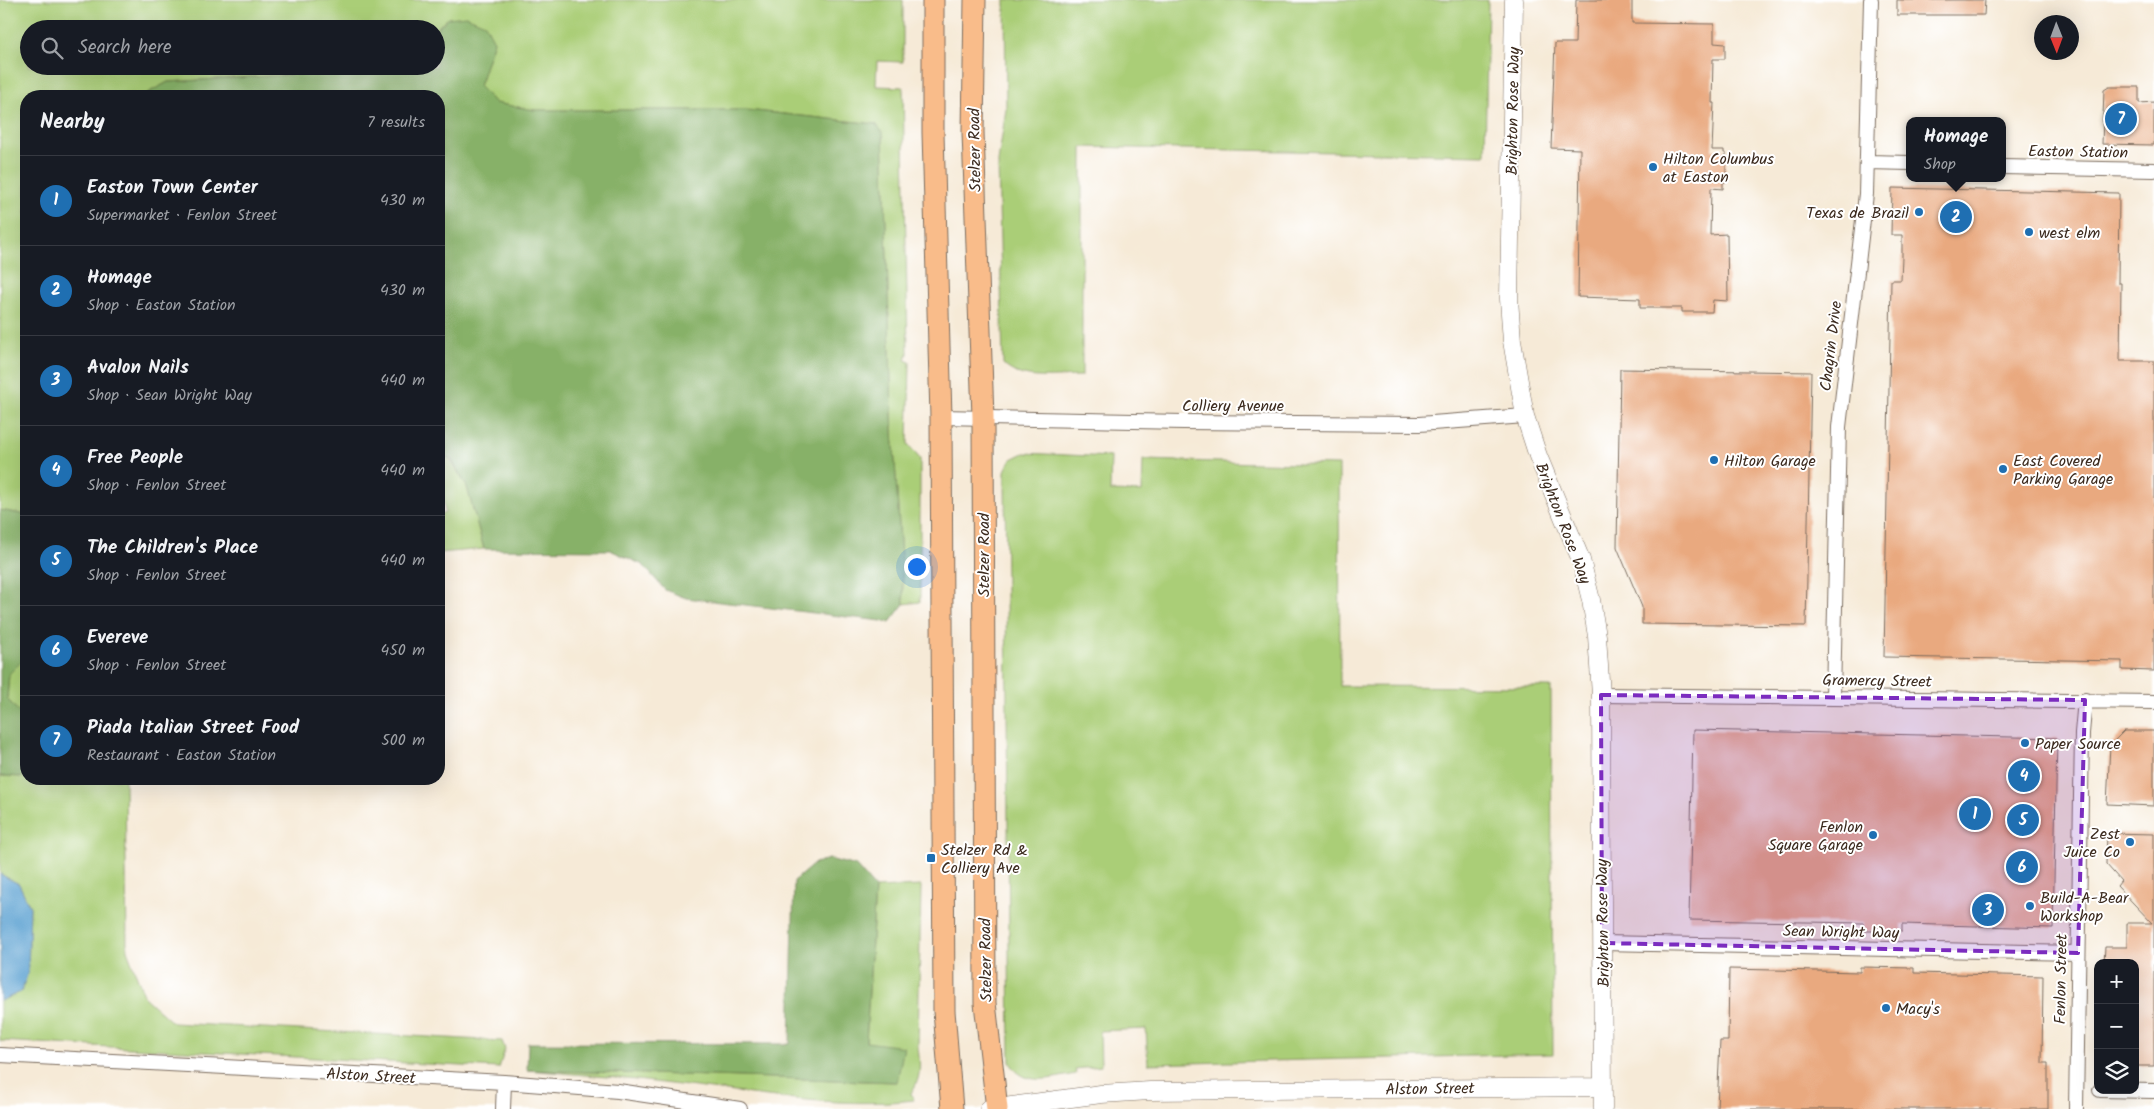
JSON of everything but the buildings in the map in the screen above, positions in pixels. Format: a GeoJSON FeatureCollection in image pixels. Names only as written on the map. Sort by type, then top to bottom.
{"type":"FeatureCollection","features":[{"type":"Feature","properties":{"kind":"main road"},"geometry":{"type":"LineString","coordinates":[[933,0],[933,132],[940,417],[944,1011],[952,1109]]}},
{"type":"Feature","properties":{"kind":"main road","name":"Stelzer Road"},"geometry":{"type":"LineString","coordinates":[[975,0],[973,132],[983,416],[984,1003],[994,1109]]}},
{"type":"Feature","properties":{"kind":"street","name":"Brighton Rose Way"},"geometry":{"type":"LineString","coordinates":[[1514,0],[1509,319],[1525,416],[1538,456],[1574,542],[1586,579],[1597,636],[1600,694],[1603,1109]]}},
{"type":"Feature","properties":{"kind":"street","name":"Chagrin Drive"},"geometry":{"type":"LineString","coordinates":[[1833,697],[1840,413],[1861,249],[1868,162],[1871,0]]}},
{"type":"Feature","properties":{"kind":"street"},"geometry":{"type":"LineString","coordinates":[[1868,162],[1906,163]]}},
{"type":"Feature","properties":{"kind":"street","name":"Easton Station"},"geometry":{"type":"LineString","coordinates":[[2006,167],[2154,170]]}},
{"type":"Feature","properties":{"kind":"street","name":"Colliery Avenue"},"geometry":{"type":"LineString","coordinates":[[940,417],[983,416],[1166,422],[1419,424],[1525,416]]}},
{"type":"Feature","properties":{"kind":"street","name":"Gramercy Street"},"geometry":{"type":"LineString","coordinates":[[1600,694],[2154,702]]}},
{"type":"Feature","properties":{"kind":"street","name":"Fenlon Street"},"geometry":{"type":"LineString","coordinates":[[2076,1109],[2082,733],[2085,700]]}},
{"type":"Feature","properties":{"kind":"street","name":"Sean Wright Way"},"geometry":{"type":"LineString","coordinates":[[1602,943],[2078,953]]}},
{"type":"Feature","properties":{"kind":"street","name":"Alston Street"},"geometry":{"type":"LineString","coordinates":[[0,1056],[504,1082],[618,1091],[740,1109]]}},
{"type":"Feature","properties":{"kind":"street"},"geometry":{"type":"LineString","coordinates":[[503,1109],[504,1082]]}},
{"type":"Feature","properties":{"kind":"street","name":"Alston Street"},"geometry":{"type":"LineString","coordinates":[[994,1109],[1102,1094],[1150,1091],[1603,1087]]}},
{"type":"Feature","properties":{"kind":"street"},"geometry":{"type":"LineString","coordinates":[[2076,1089],[2094,1090]]}},
{"type":"Feature","properties":{"kind":"street"},"geometry":{"type":"LineString","coordinates":[[2139,1091],[2154,1091]]}},
{"type":"Feature","properties":{"kind":"highlighted area"},"geometry":{"type":"Polygon","coordinates":[[[1601,695],[2085,700],[2078,953],[1602,943],[1601,695]]]}},
{"type":"Feature","properties":{"kind":"green space"},"geometry":{"type":"Polygon","coordinates":[[[0,0],[903,0],[903,62],[877,61],[876,86],[903,87],[908,354],[905,360],[910,362],[908,444],[920,459],[920,602],[904,604],[892,415],[883,134],[876,124],[746,110],[534,110],[495,103],[479,86],[494,41],[448,18],[445,21],[20,20],[20,75],[285,75],[168,82],[153,90],[20,90],[20,514],[0,510],[0,0]]]}},
{"type":"Feature","properties":{"kind":"green space"},"geometry":{"type":"Polygon","coordinates":[[[1005,0],[1488,0],[1485,155],[1082,147],[1082,376],[1040,377],[1020,374],[1003,364],[998,162],[1006,109],[1005,0]]]}},
{"type":"Feature","properties":{"kind":"green space"},"geometry":{"type":"Polygon","coordinates":[[[466,16],[485,24],[494,41],[479,86],[495,103],[534,110],[746,110],[876,124],[883,133],[892,415],[904,604],[890,622],[686,598],[665,590],[643,565],[610,550],[484,549],[467,487],[451,459],[445,457],[445,90],[153,90],[168,82],[285,75],[445,75],[445,21],[448,18],[466,16]]]}},
{"type":"Feature","properties":{"kind":"green space"},"geometry":{"type":"Polygon","coordinates":[[[1024,453],[1111,457],[1110,491],[1142,492],[1143,460],[1339,465],[1340,686],[1551,687],[1553,1054],[1148,1064],[1146,1029],[1100,1031],[1101,1066],[1075,1069],[1076,1074],[1039,1079],[1022,1075],[1016,1070],[1010,1062],[1005,471],[1010,460],[1024,453]]]}},
{"type":"Feature","properties":{"kind":"green space"},"geometry":{"type":"Polygon","coordinates":[[[445,457],[450,459],[467,487],[484,549],[445,552],[445,457]]]}},
{"type":"Feature","properties":{"kind":"green space"},"geometry":{"type":"Polygon","coordinates":[[[0,510],[20,514],[20,663],[9,674],[7,699],[20,713],[20,777],[0,776],[0,510]]]}},
{"type":"Feature","properties":{"kind":"green space"},"geometry":{"type":"Polygon","coordinates":[[[20,663],[20,713],[7,699],[9,674],[20,663]]]}},
{"type":"Feature","properties":{"kind":"green space"},"geometry":{"type":"Polygon","coordinates":[[[0,776],[20,777],[20,785],[125,785],[127,950],[145,998],[173,1023],[502,1041],[505,1049],[499,1068],[0,1041],[0,1001],[21,991],[28,972],[30,907],[19,884],[0,874],[0,776]]]}},
{"type":"Feature","properties":{"kind":"green space"},"geometry":{"type":"Polygon","coordinates":[[[829,859],[856,866],[875,888],[866,1042],[904,1047],[897,1082],[527,1070],[528,1043],[790,1044],[794,881],[815,863],[829,859]]]}},
{"type":"Feature","properties":{"kind":"green space"},"geometry":{"type":"Polygon","coordinates":[[[921,886],[918,1047],[920,1065],[919,1076],[911,1093],[914,1100],[854,1103],[793,1099],[635,1080],[527,1070],[897,1082],[866,1042],[875,888],[921,886]]]}},
{"type":"Feature","properties":{"kind":"water"},"geometry":{"type":"Polygon","coordinates":[[[0,874],[19,884],[30,907],[28,972],[21,992],[0,1001],[0,874]]]}},
{"type":"Feature","properties":{"kind":"place","name":"Piada Italian Street Food"},"geometry":{"type":"Point","coordinates":[2121,119]}},
{"type":"Feature","properties":{"kind":"place","name":"Hilton Columbus at Easton"},"geometry":{"type":"Point","coordinates":[1653,167]}},
{"type":"Feature","properties":{"kind":"place","name":"Texas de Brazil"},"geometry":{"type":"Point","coordinates":[1919,212]}},
{"type":"Feature","properties":{"kind":"place","name":"Homage"},"geometry":{"type":"Point","coordinates":[1956,217]}},
{"type":"Feature","properties":{"kind":"place","name":"west elm"},"geometry":{"type":"Point","coordinates":[2029,232]}},
{"type":"Feature","properties":{"kind":"place","name":"Hilton Garage"},"geometry":{"type":"Point","coordinates":[1714,460]}},
{"type":"Feature","properties":{"kind":"place","name":"East Covered Parking Garage"},"geometry":{"type":"Point","coordinates":[2003,469]}},
{"type":"Feature","properties":{"kind":"place","name":"Paper Source"},"geometry":{"type":"Point","coordinates":[2025,743]}},
{"type":"Feature","properties":{"kind":"place","name":"Free People"},"geometry":{"type":"Point","coordinates":[2024,776]}},
{"type":"Feature","properties":{"kind":"place","name":"Easton Town Center"},"geometry":{"type":"Point","coordinates":[1975,814]}},
{"type":"Feature","properties":{"kind":"place","name":"The Children's Place"},"geometry":{"type":"Point","coordinates":[2023,820]}},
{"type":"Feature","properties":{"kind":"place","name":"Fenlon Square Garage"},"geometry":{"type":"Point","coordinates":[1873,835]}},
{"type":"Feature","properties":{"kind":"place","name":"Zest Juice Co"},"geometry":{"type":"Point","coordinates":[2130,842]}},
{"type":"Feature","properties":{"kind":"place","name":"Stelzer Rd & Colliery Ave"},"geometry":{"type":"Point","coordinates":[931,858]}},
{"type":"Feature","properties":{"kind":"place","name":"Evereve"},"geometry":{"type":"Point","coordinates":[2022,867]}},
{"type":"Feature","properties":{"kind":"place","name":"Build-A-Bear Workshop"},"geometry":{"type":"Point","coordinates":[2030,906]}},
{"type":"Feature","properties":{"kind":"place","name":"Avalon Nails"},"geometry":{"type":"Point","coordinates":[1988,910]}},
{"type":"Feature","properties":{"kind":"place","name":"Macy's"},"geometry":{"type":"Point","coordinates":[1886,1008]}}]}
